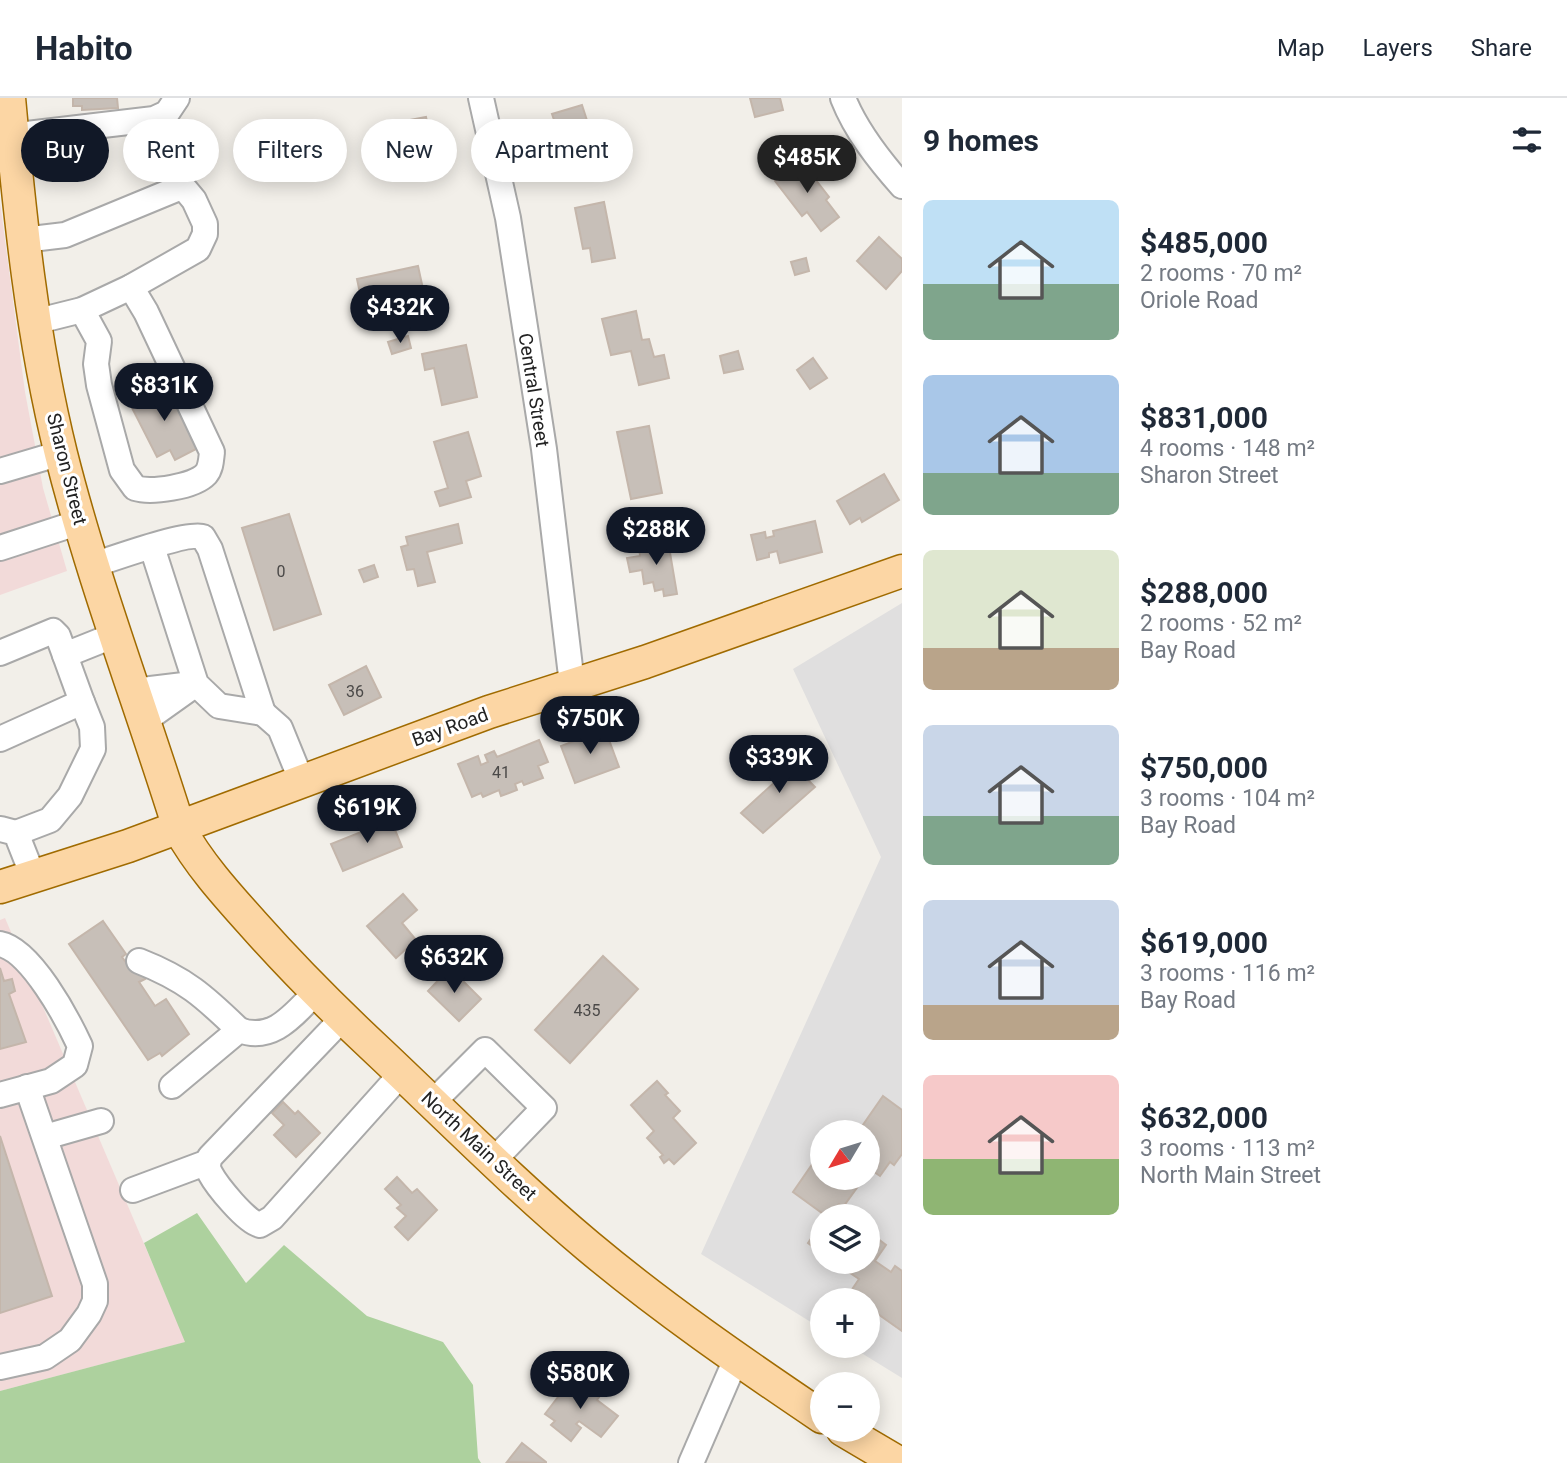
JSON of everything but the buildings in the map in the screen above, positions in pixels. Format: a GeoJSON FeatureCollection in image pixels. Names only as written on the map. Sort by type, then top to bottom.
{"type":"FeatureCollection","features":[{"type":"Feature","properties":{"kind":"main road","name":"Sharon Street"},"geometry":{"type":"LineString","coordinates":[[9,98],[6,137],[9,203],[23,240],[34,322],[61,453],[115,635],[180,828]]}},
{"type":"Feature","properties":{"kind":"main road","name":"Bay Road"},"geometry":{"type":"LineString","coordinates":[[0,887],[180,828],[489,712],[645,662],[902,571]]}},
{"type":"Feature","properties":{"kind":"main road","name":"North Main Street"},"geometry":{"type":"LineString","coordinates":[[180,828],[196,856],[221,888],[316,992],[493,1161],[587,1246],[736,1359],[810,1409]]}},
{"type":"Feature","properties":{"kind":"main road"},"geometry":{"type":"LineString","coordinates":[[863,1442],[899,1463]]}},
{"type":"Feature","properties":{"kind":"street"},"geometry":{"type":"LineString","coordinates":[[6,137],[154,118],[167,113],[177,98]]}},
{"type":"Feature","properties":{"kind":"street","name":"Central Street"},"geometry":{"type":"LineString","coordinates":[[481,98],[508,218],[544,449],[572,684]]}},
{"type":"Feature","properties":{"kind":"street"},"geometry":{"type":"LineString","coordinates":[[843,98],[869,144],[902,186]]}},
{"type":"Feature","properties":{"kind":"street"},"geometry":{"type":"LineString","coordinates":[[23,240],[65,235],[184,188],[194,200],[205,224],[202,242],[190,255],[82,310],[34,322]]}},
{"type":"Feature","properties":{"kind":"street"},"geometry":{"type":"LineString","coordinates":[[82,310],[99,341],[96,364],[99,385],[122,470],[135,488],[156,491],[199,480],[207,472],[212,452],[131,287]]}},
{"type":"Feature","properties":{"kind":"street"},"geometry":{"type":"LineString","coordinates":[[0,471],[61,453]]}},
{"type":"Feature","properties":{"kind":"street"},"geometry":{"type":"LineString","coordinates":[[0,548],[80,522]]}},
{"type":"Feature","properties":{"kind":"street"},"geometry":{"type":"LineString","coordinates":[[93,565],[191,535],[198,535],[208,543],[264,713],[280,728],[302,782]]}},
{"type":"Feature","properties":{"kind":"street"},"geometry":{"type":"LineString","coordinates":[[152,547],[196,684],[219,706],[264,713]]}},
{"type":"Feature","properties":{"kind":"street"},"geometry":{"type":"LineString","coordinates":[[0,653],[53,631],[58,636],[92,727],[93,749],[62,809],[50,820],[8,830],[33,876]]}},
{"type":"Feature","properties":{"kind":"street"},"geometry":{"type":"LineString","coordinates":[[65,655],[115,635]]}},
{"type":"Feature","properties":{"kind":"street"},"geometry":{"type":"LineString","coordinates":[[134,691],[196,684]]}},
{"type":"Feature","properties":{"kind":"street"},"geometry":{"type":"LineString","coordinates":[[144,721],[196,684]]}},
{"type":"Feature","properties":{"kind":"street"},"geometry":{"type":"LineString","coordinates":[[0,739],[82,702]]}},
{"type":"Feature","properties":{"kind":"street"},"geometry":{"type":"LineString","coordinates":[[0,944],[9,946],[39,976],[80,1046],[75,1065],[51,1081],[0,1095]]}},
{"type":"Feature","properties":{"kind":"street"},"geometry":{"type":"LineString","coordinates":[[139,961],[185,982],[239,1030],[255,1035],[280,1027],[316,992]]}},
{"type":"Feature","properties":{"kind":"street"},"geometry":{"type":"LineString","coordinates":[[343,1018],[213,1151],[208,1163],[211,1175],[247,1219],[255,1224],[265,1223],[402,1073]]}},
{"type":"Feature","properties":{"kind":"street"},"geometry":{"type":"LineString","coordinates":[[172,1086],[239,1030]]}},
{"type":"Feature","properties":{"kind":"street"},"geometry":{"type":"LineString","coordinates":[[432,1102],[485,1050],[544,1108],[493,1161]]}},
{"type":"Feature","properties":{"kind":"street"},"geometry":{"type":"LineString","coordinates":[[0,1367],[45,1357],[57,1350],[80,1329],[95,1301],[95,1284],[27,1087]]}},
{"type":"Feature","properties":{"kind":"street"},"geometry":{"type":"LineString","coordinates":[[45,1138],[101,1121]]}},
{"type":"Feature","properties":{"kind":"street"},"geometry":{"type":"LineString","coordinates":[[133,1189],[208,1163]]}},
{"type":"Feature","properties":{"kind":"street"},"geometry":{"type":"LineString","coordinates":[[691,1463],[736,1359]]}},
{"type":"Feature","properties":{"kind":"shaded area"},"geometry":{"type":"Polygon","coordinates":[[[0,202],[25,392],[43,488],[67,571],[0,595],[0,202]]]}},
{"type":"Feature","properties":{"kind":"shaded area"},"geometry":{"type":"Polygon","coordinates":[[[902,603],[902,1378],[870,1358],[880,1358],[880,1288],[810,1288],[810,1322],[701,1254],[881,857],[793,669],[902,603]]]}},
{"type":"Feature","properties":{"kind":"shaded area"},"geometry":{"type":"Polygon","coordinates":[[[5,918],[186,1342],[0,1391],[0,920],[5,918]]]}},
{"type":"Feature","properties":{"kind":"green space"},"geometry":{"type":"Polygon","coordinates":[[[197,1213],[246,1283],[284,1245],[367,1316],[443,1342],[473,1385],[478,1458],[481,1463],[0,1463],[0,1391],[185,1342],[144,1243],[197,1213]]]}}]}
